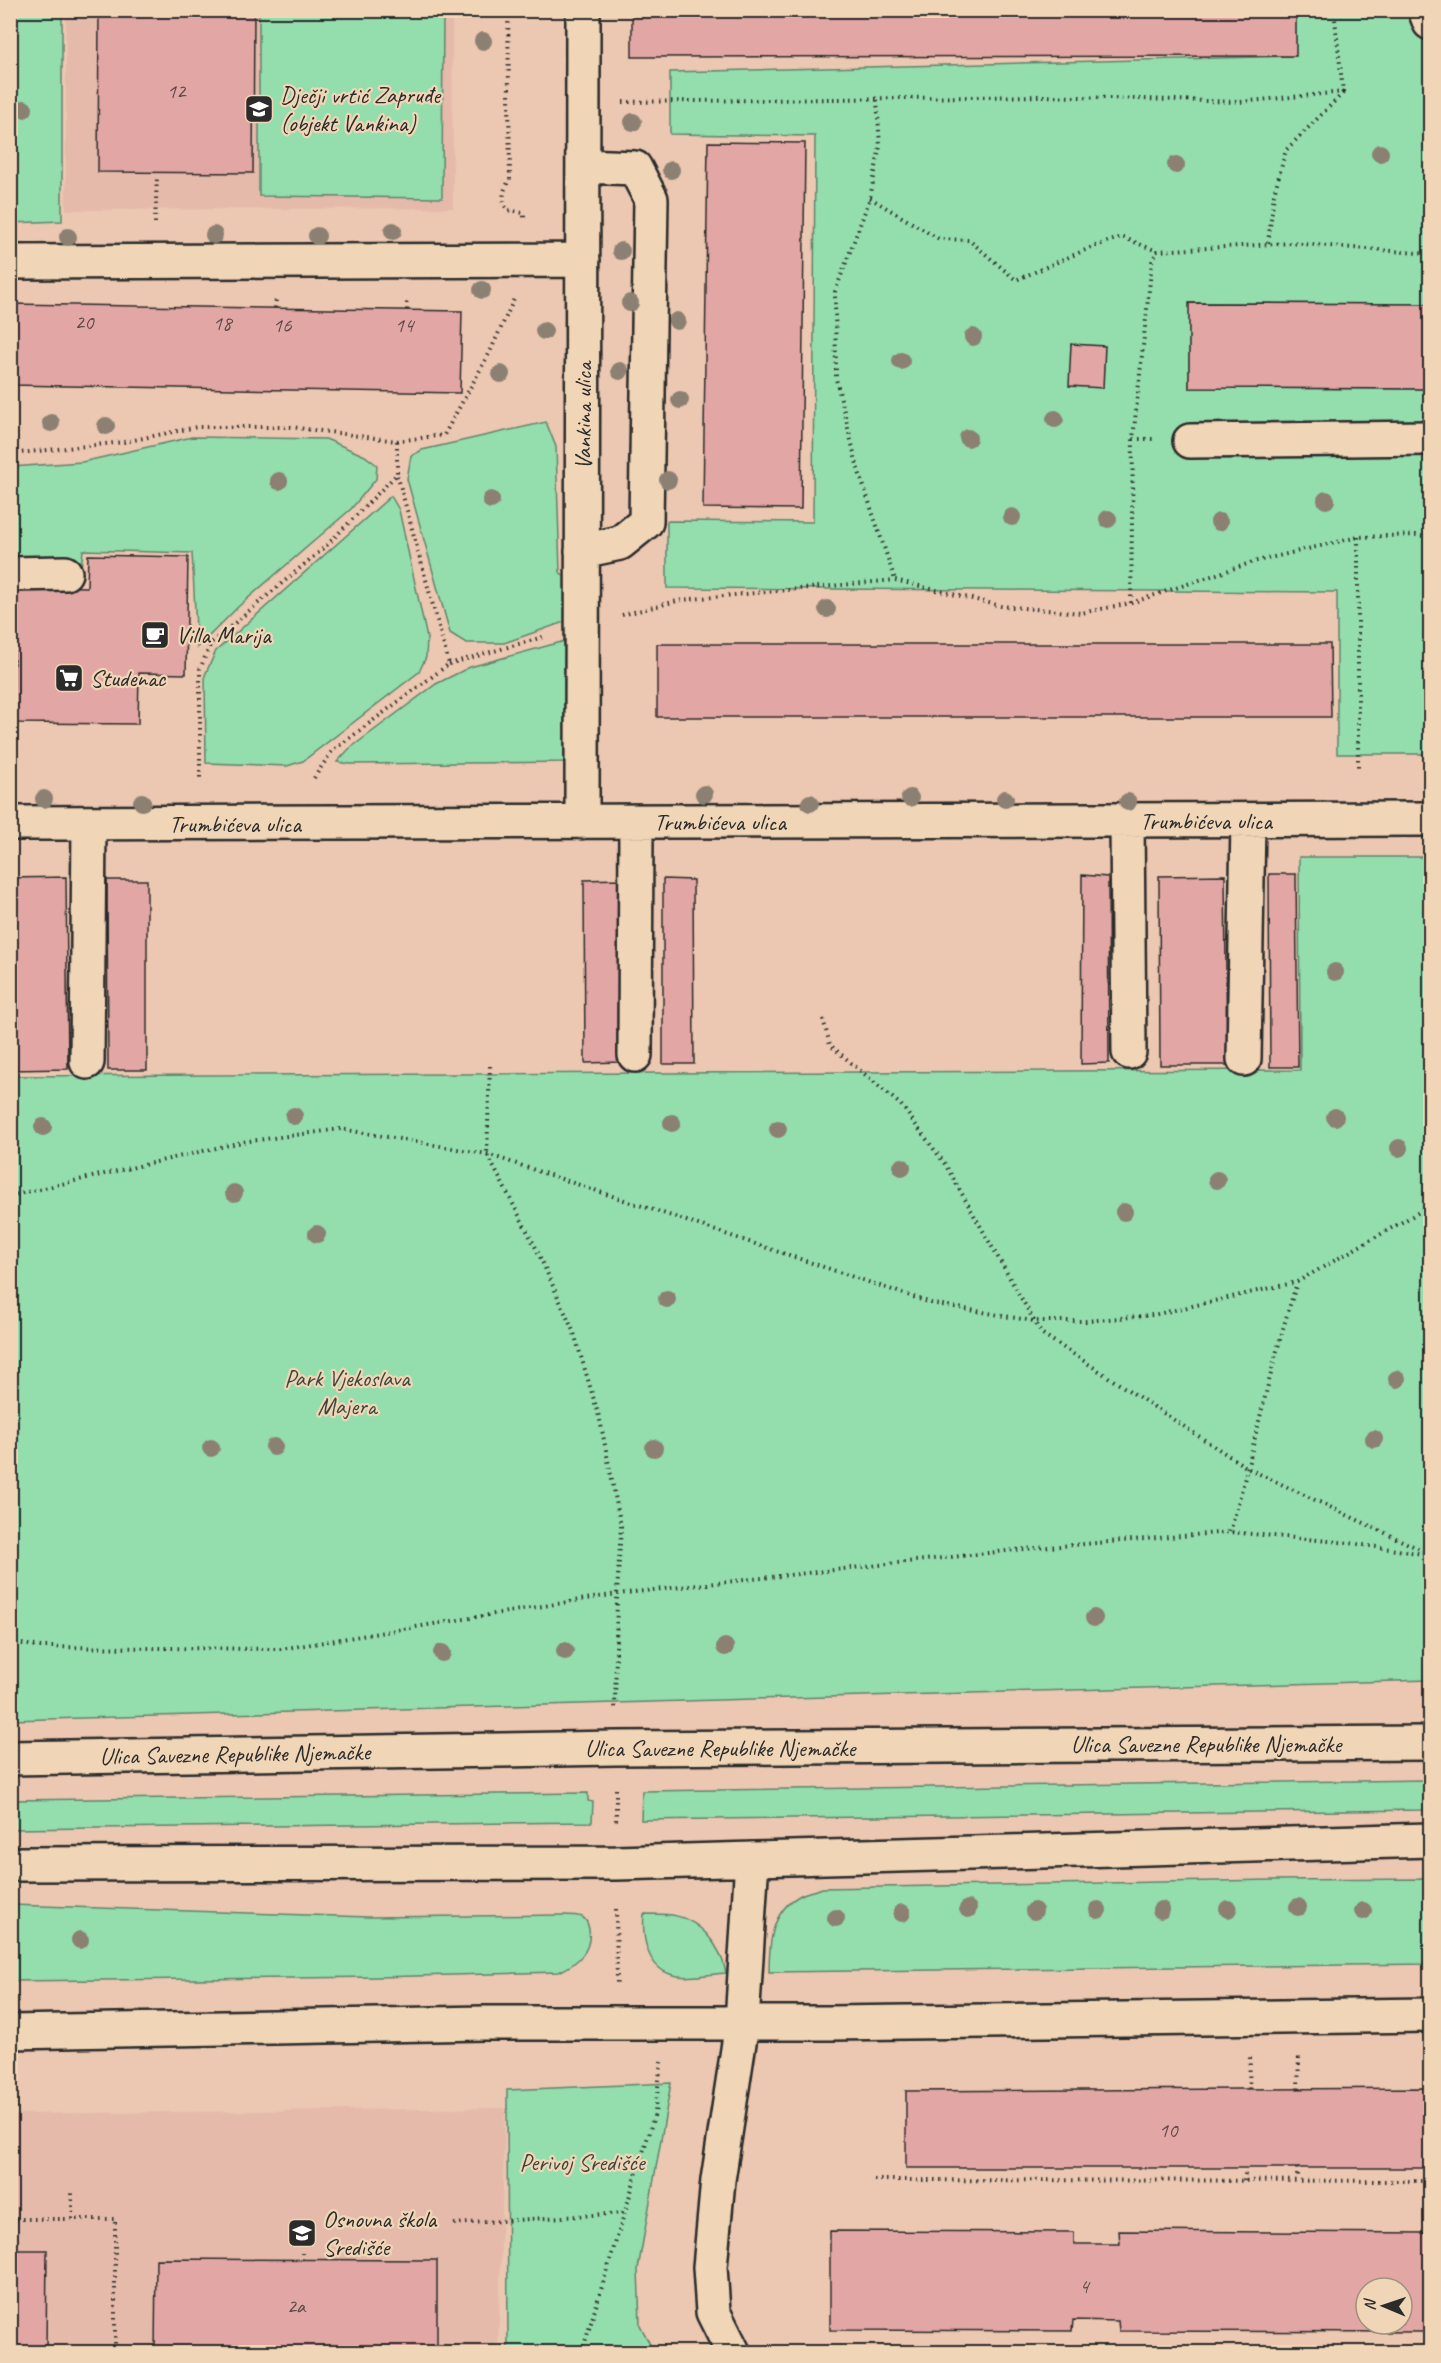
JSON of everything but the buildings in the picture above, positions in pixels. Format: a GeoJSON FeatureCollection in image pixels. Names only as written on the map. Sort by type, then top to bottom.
{"type":"FeatureCollection","features":[{"type":"Feature","properties":{"kind":"street","name":"Vankina ulica"},"geometry":{"type":"LineString","coordinates":[[582,822],[583,10]]}},
{"type":"Feature","properties":{"kind":"street"},"geometry":{"type":"LineString","coordinates":[[1425,10],[1431,22]]}},
{"type":"Feature","properties":{"kind":"street"},"geometry":{"type":"LineString","coordinates":[[582,552],[620,543],[646,522],[651,199],[635,168],[583,166]]}},
{"type":"Feature","properties":{"kind":"street"},"geometry":{"type":"LineString","coordinates":[[10,262],[583,260]]}},
{"type":"Feature","properties":{"kind":"street"},"geometry":{"type":"LineString","coordinates":[[1190,441],[1431,438]]}},
{"type":"Feature","properties":{"kind":"street"},"geometry":{"type":"LineString","coordinates":[[10,574],[65,573]]}},
{"type":"Feature","properties":{"kind":"street","name":"Trumbićeva ulica"},"geometry":{"type":"LineString","coordinates":[[10,823],[1431,819]]}},
{"type":"Feature","properties":{"kind":"street"},"geometry":{"type":"LineString","coordinates":[[1126,821],[1129,1052]]}},
{"type":"Feature","properties":{"kind":"street"},"geometry":{"type":"LineString","coordinates":[[1244,1059],[1248,821]]}},
{"type":"Feature","properties":{"kind":"street"},"geometry":{"type":"LineString","coordinates":[[635,1055],[636,822]]}},
{"type":"Feature","properties":{"kind":"street"},"geometry":{"type":"LineString","coordinates":[[87,1062],[89,824]]}},
{"type":"Feature","properties":{"kind":"street","name":"Ulica Savezne Republike Njemačke"},"geometry":{"type":"LineString","coordinates":[[10,1758],[628,1748],[1431,1743]]}},
{"type":"Feature","properties":{"kind":"street"},"geometry":{"type":"LineString","coordinates":[[10,1864],[616,1863],[1431,1840]]}},
{"type":"Feature","properties":{"kind":"street"},"geometry":{"type":"LineString","coordinates":[[733,2352],[713,2312],[710,2267],[718,2180],[742,2023],[752,1859]]}},
{"type":"Feature","properties":{"kind":"street"},"geometry":{"type":"LineString","coordinates":[[10,2032],[484,2023],[742,2023],[1431,2015]]}},
{"type":"Feature","properties":{"kind":"path"},"geometry":{"type":"LineString","coordinates":[[1334,10],[1343,92]]}},
{"type":"Feature","properties":{"kind":"path"},"geometry":{"type":"LineString","coordinates":[[583,103],[1044,96],[1240,102],[1343,92]]}},
{"type":"Feature","properties":{"kind":"path"},"geometry":{"type":"LineString","coordinates":[[1268,243],[1274,194],[1286,150],[1343,92]]}},
{"type":"Feature","properties":{"kind":"path"},"geometry":{"type":"LineString","coordinates":[[877,100],[880,146],[870,198],[835,292],[837,379],[858,469],[895,580]]}},
{"type":"Feature","properties":{"kind":"path"},"geometry":{"type":"LineString","coordinates":[[870,198],[939,239],[969,240],[1016,280],[1090,248],[1122,237],[1156,251],[1292,243],[1431,254]]}},
{"type":"Feature","properties":{"kind":"path"},"geometry":{"type":"LineString","coordinates":[[1131,603],[1133,439],[1152,262],[1156,251]]}},
{"type":"Feature","properties":{"kind":"path"},"geometry":{"type":"LineString","coordinates":[[10,454],[124,442],[197,427],[291,427],[397,441],[444,435],[490,352],[517,292]]}},
{"type":"Feature","properties":{"kind":"path"},"geometry":{"type":"LineString","coordinates":[[397,441],[397,474],[449,664]]}},
{"type":"Feature","properties":{"kind":"path"},"geometry":{"type":"LineString","coordinates":[[200,779],[200,669],[211,643],[325,547],[397,474]]}},
{"type":"Feature","properties":{"kind":"path"},"geometry":{"type":"LineString","coordinates":[[314,778],[332,751],[449,664],[582,625],[681,600],[895,580],[1001,606],[1081,613],[1131,603],[1253,562],[1358,537],[1416,534],[1431,537]]}},
{"type":"Feature","properties":{"kind":"path"},"geometry":{"type":"LineString","coordinates":[[1358,537],[1358,771]]}},
{"type":"Feature","properties":{"kind":"path"},"geometry":{"type":"LineString","coordinates":[[823,1019],[830,1045],[901,1105],[945,1164],[1041,1333],[1249,1469],[1431,1555]]}},
{"type":"Feature","properties":{"kind":"path"},"geometry":{"type":"LineString","coordinates":[[490,1066],[487,1154],[537,1250],[574,1333],[600,1420],[621,1526],[615,1710]]}},
{"type":"Feature","properties":{"kind":"path"},"geometry":{"type":"LineString","coordinates":[[10,1196],[242,1142],[341,1129],[487,1154],[931,1303],[1033,1321],[1086,1321],[1153,1316],[1297,1282],[1431,1206]]}},
{"type":"Feature","properties":{"kind":"path"},"geometry":{"type":"LineString","coordinates":[[1230,1532],[1249,1469],[1280,1335],[1297,1282]]}},
{"type":"Feature","properties":{"kind":"path"},"geometry":{"type":"LineString","coordinates":[[10,1642],[41,1647],[281,1649],[617,1594],[1024,1549],[1230,1532],[1350,1543],[1431,1555]]}},
{"type":"Feature","properties":{"kind":"path"},"geometry":{"type":"LineString","coordinates":[[616,1789],[616,1826]]}},
{"type":"Feature","properties":{"kind":"path"},"geometry":{"type":"LineString","coordinates":[[616,1909],[617,1988]]}},
{"type":"Feature","properties":{"kind":"path"},"geometry":{"type":"LineString","coordinates":[[582,2352],[655,2113],[661,2060]]}},
{"type":"Feature","properties":{"kind":"path"},"geometry":{"type":"LineString","coordinates":[[1297,2168],[1297,2180]]}},
{"type":"Feature","properties":{"kind":"path"},"geometry":{"type":"LineString","coordinates":[[1244,2181],[1246,2169]]}},
{"type":"Feature","properties":{"kind":"path"},"geometry":{"type":"LineString","coordinates":[[874,2180],[1431,2181]]}},
{"type":"Feature","properties":{"kind":"path"},"geometry":{"type":"LineString","coordinates":[[72,2189],[72,2219]]}},
{"type":"Feature","properties":{"kind":"path"},"geometry":{"type":"LineString","coordinates":[[454,2224],[624,2213]]}},
{"type":"Feature","properties":{"kind":"path"},"geometry":{"type":"LineString","coordinates":[[10,2219],[115,2219],[115,2352]]}},
{"type":"Feature","properties":{"kind":"path"},"geometry":{"type":"LineString","coordinates":[[302,2253],[302,2260]]}},
{"type":"Feature","properties":{"kind":"shaded area","name":"Dječji vrtić Zapruđe (objekt Vankina)"},"geometry":{"type":"Polygon","coordinates":[[[66,11],[452,11],[453,208],[66,210],[66,11]]]}},
{"type":"Feature","properties":{"kind":"shaded area","name":"Osnovna škola Središće"},"geometry":{"type":"Polygon","coordinates":[[[505,2108],[498,2352],[11,2352],[11,2114],[505,2108]]]}},
{"type":"Feature","properties":{"kind":"green space"},"geometry":{"type":"Polygon","coordinates":[[[10,11],[62,11],[62,221],[11,223],[10,11]]]}},
{"type":"Feature","properties":{"kind":"green space"},"geometry":{"type":"Polygon","coordinates":[[[259,11],[443,11],[442,198],[259,196],[259,11]]]}},
{"type":"Feature","properties":{"kind":"green space"},"geometry":{"type":"Polygon","coordinates":[[[1296,11],[1430,11],[1430,304],[1190,303],[1189,388],[1430,389],[1430,754],[1337,754],[1337,592],[667,588],[667,521],[813,522],[815,136],[670,134],[670,72],[1295,56],[1296,11]]]}},
{"type":"Feature","properties":{"kind":"green space"},"geometry":{"type":"Polygon","coordinates":[[[546,422],[556,447],[560,572],[572,585],[570,620],[504,643],[466,643],[450,633],[407,479],[411,456],[422,450],[546,422]]]}},
{"type":"Feature","properties":{"kind":"green space"},"geometry":{"type":"Polygon","coordinates":[[[192,437],[326,439],[365,456],[377,465],[376,479],[351,509],[239,606],[197,648],[192,553],[83,550],[81,568],[11,565],[11,467],[82,462],[192,437]]]}},
{"type":"Feature","properties":{"kind":"green space"},"geometry":{"type":"Polygon","coordinates":[[[391,496],[399,510],[427,638],[426,657],[419,672],[303,761],[287,766],[206,763],[205,675],[216,651],[391,496]]]}},
{"type":"Feature","properties":{"kind":"green space"},"geometry":{"type":"Polygon","coordinates":[[[565,641],[569,694],[570,762],[350,764],[337,762],[349,749],[436,684],[470,667],[565,641]]]}},
{"type":"Feature","properties":{"kind":"green space","name":"Park Vjekoslava Majera"},"geometry":{"type":"Polygon","coordinates":[[[1299,857],[1430,857],[1430,1680],[11,1720],[10,1076],[1300,1070],[1299,857]]]}},
{"type":"Feature","properties":{"kind":"green space"},"geometry":{"type":"Polygon","coordinates":[[[1428,1780],[1426,1810],[641,1820],[642,1791],[1428,1780]]]}},
{"type":"Feature","properties":{"kind":"green space"},"geometry":{"type":"Polygon","coordinates":[[[588,1793],[588,1801],[593,1802],[592,1822],[11,1829],[11,1800],[588,1793]]]}},
{"type":"Feature","properties":{"kind":"green space"},"geometry":{"type":"Polygon","coordinates":[[[1430,1879],[1430,1964],[769,1972],[771,1939],[782,1911],[799,1896],[822,1888],[1430,1879]]]}},
{"type":"Feature","properties":{"kind":"green space"},"geometry":{"type":"Polygon","coordinates":[[[11,1905],[369,1917],[570,1915],[585,1919],[589,1927],[589,1937],[586,1950],[578,1960],[559,1972],[378,1977],[11,1981],[11,1905]]]}},
{"type":"Feature","properties":{"kind":"green space"},"geometry":{"type":"Polygon","coordinates":[[[644,1914],[672,1915],[701,1928],[720,1953],[726,1973],[683,1977],[662,1970],[647,1949],[644,1914]]]}},
{"type":"Feature","properties":{"kind":"green space","name":"Perivoj Središće"},"geometry":{"type":"Polygon","coordinates":[[[671,2083],[638,2269],[640,2325],[654,2352],[508,2352],[507,2090],[671,2083]]]}},
{"type":"Feature","properties":{"kind":"place","name":"Dječji vrtić Zapruđe (objekt Vankina)"},"geometry":{"type":"Point","coordinates":[259,109]}},
{"type":"Feature","properties":{"kind":"place","name":"Villa Marija"},"geometry":{"type":"Point","coordinates":[155,635]}},
{"type":"Feature","properties":{"kind":"place","name":"Studenac"},"geometry":{"type":"Point","coordinates":[69,678]}},
{"type":"Feature","properties":{"kind":"place","name":"Osnovna škola Središće"},"geometry":{"type":"Point","coordinates":[302,2233]}}]}
